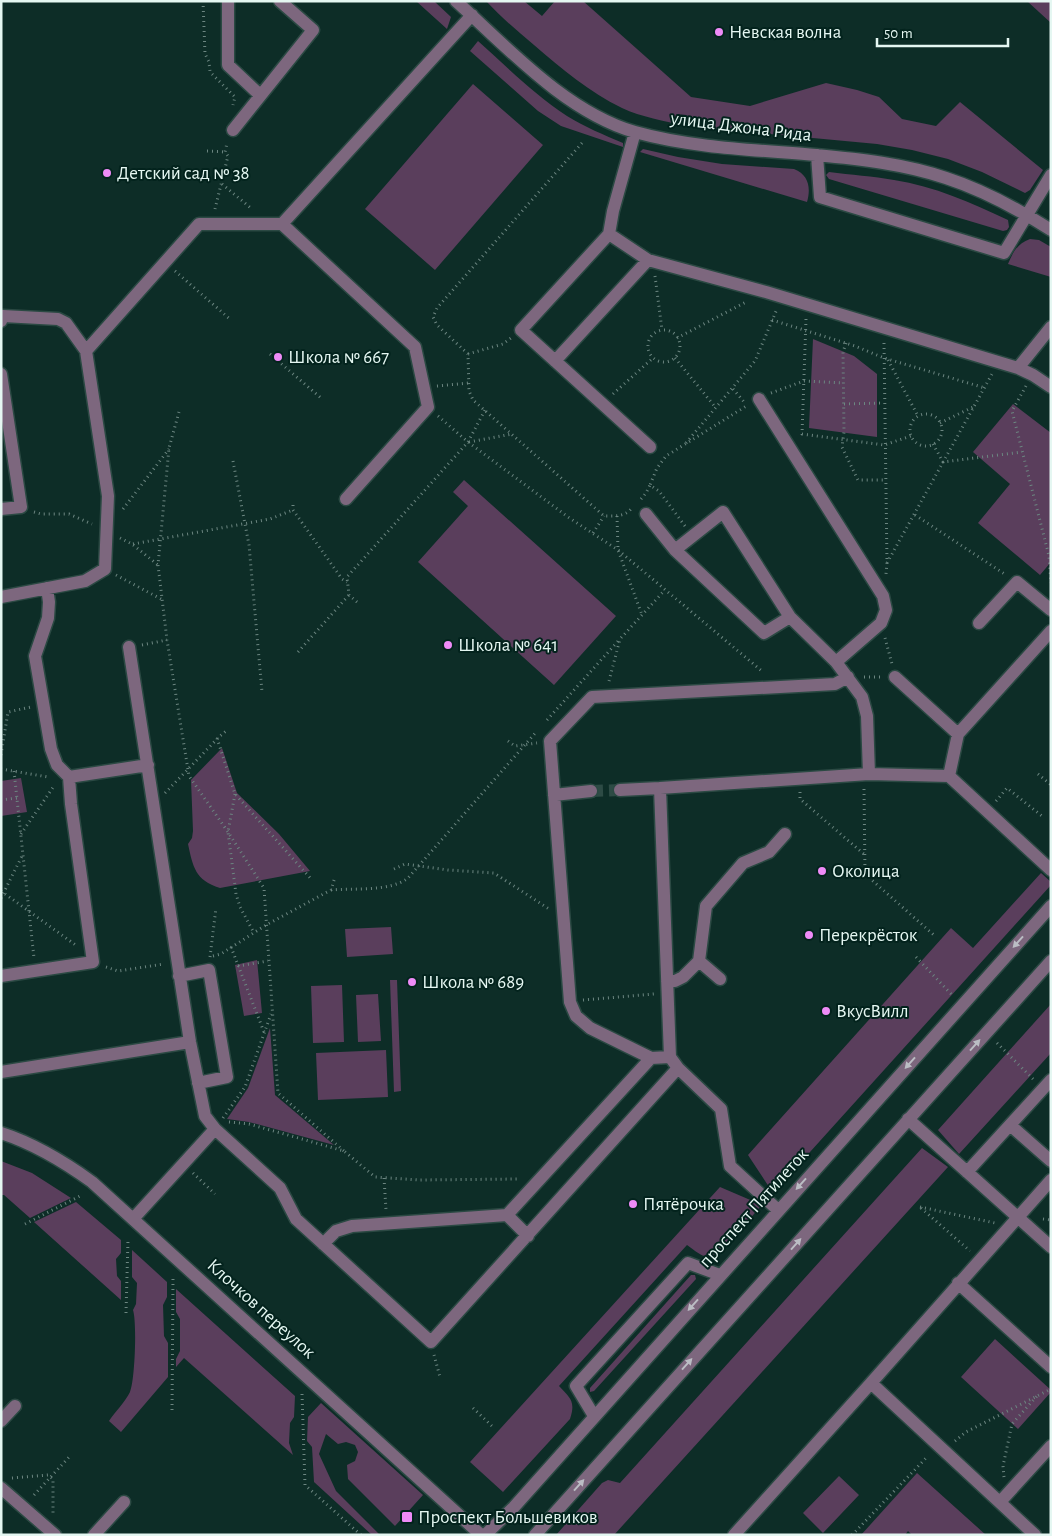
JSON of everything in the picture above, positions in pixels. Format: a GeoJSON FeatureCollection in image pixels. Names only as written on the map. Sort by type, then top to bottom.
{"type":"FeatureCollection","features":[{"type":"Feature","properties":{"kind":"street"},"geometry":{"type":"LineString","coordinates":[[228,1],[228,65],[260,95]]}},
{"type":"Feature","properties":{"kind":"street"},"geometry":{"type":"LineString","coordinates":[[230,132],[313,30],[280,1]]}},
{"type":"Feature","properties":{"kind":"street","name":"улица Джона Рида"},"geometry":{"type":"LineString","coordinates":[[456,1],[554,88],[603,119],[635,132],[705,145],[817,155],[908,168],[945,177],[979,190],[1028,215],[1051,230]]}},
{"type":"Feature","properties":{"kind":"street"},"geometry":{"type":"LineString","coordinates":[[276,224],[472,15]]}},
{"type":"Feature","properties":{"kind":"street"},"geometry":{"type":"LineString","coordinates":[[635,132],[613,211],[609,234],[521,330],[650,447]]}},
{"type":"Feature","properties":{"kind":"street"},"geometry":{"type":"LineString","coordinates":[[817,155],[820,197],[1004,253],[1051,174]]}},
{"type":"Feature","properties":{"kind":"street"},"geometry":{"type":"LineString","coordinates":[[86,351],[199,224],[276,224],[415,347],[428,407],[346,499]]}},
{"type":"Feature","properties":{"kind":"street"},"geometry":{"type":"LineString","coordinates":[[609,234],[650,260],[766,292],[1018,368],[1051,387]]}},
{"type":"Feature","properties":{"kind":"street"},"geometry":{"type":"LineString","coordinates":[[555,361],[650,260]]}},
{"type":"Feature","properties":{"kind":"street"},"geometry":{"type":"LineString","coordinates":[[1,321],[3,316],[58,320],[66,324],[86,351],[108,496],[105,568],[85,580],[1,597]]}},
{"type":"Feature","properties":{"kind":"street"},"geometry":{"type":"LineString","coordinates":[[1018,368],[1051,327]]}},
{"type":"Feature","properties":{"kind":"street"},"geometry":{"type":"LineString","coordinates":[[1,374],[21,507],[1,510]]}},
{"type":"Feature","properties":{"kind":"street"},"geometry":{"type":"LineString","coordinates":[[759,398],[883,596],[886,610],[881,623],[836,662]]}},
{"type":"Feature","properties":{"kind":"street"},"geometry":{"type":"LineString","coordinates":[[675,550],[722,512],[790,617],[836,662],[862,697],[867,716],[870,774]]}},
{"type":"Feature","properties":{"kind":"street"},"geometry":{"type":"LineString","coordinates":[[646,514],[675,550],[764,633],[790,617]]}},
{"type":"Feature","properties":{"kind":"street"},"geometry":{"type":"LineString","coordinates":[[979,624],[1017,582],[1051,610]]}},
{"type":"Feature","properties":{"kind":"street"},"geometry":{"type":"LineString","coordinates":[[1,976],[93,962],[70,804],[64,778],[51,749],[35,656],[48,618],[49,602],[47,588]]}},
{"type":"Feature","properties":{"kind":"street"},"geometry":{"type":"LineString","coordinates":[[949,776],[958,734],[1051,631]]}},
{"type":"Feature","properties":{"kind":"street"},"geometry":{"type":"LineString","coordinates":[[129,647],[179,976],[205,1116],[215,1129],[280,1188],[296,1219],[431,1342],[678,1068]]}},
{"type":"Feature","properties":{"kind":"street"},"geometry":{"type":"LineString","coordinates":[[670,1057],[651,1058],[590,1028],[576,1016],[570,1002],[550,741],[592,697],[835,684],[848,677]]}},
{"type":"Feature","properties":{"kind":"street"},"geometry":{"type":"LineString","coordinates":[[895,677],[958,734]]}},
{"type":"Feature","properties":{"kind":"street"},"geometry":{"type":"LineString","coordinates":[[64,778],[148,765]]}},
{"type":"Feature","properties":{"kind":"street"},"geometry":{"type":"LineString","coordinates":[[620,790],[870,774],[949,776],[1051,870]]}},
{"type":"Feature","properties":{"kind":"street"},"geometry":{"type":"LineString","coordinates":[[660,788],[670,1057],[678,1068],[721,1109],[730,1166],[778,1210]]}},
{"type":"Feature","properties":{"kind":"street"},"geometry":{"type":"LineString","coordinates":[[554,795],[591,792]]}},
{"type":"Feature","properties":{"kind":"street"},"geometry":{"type":"LineString","coordinates":[[667,987],[683,977],[699,961],[706,906],[743,863],[769,852],[785,834]]}},
{"type":"Feature","properties":{"kind":"street","name":"проспект Пятилеток"},"geometry":{"type":"LineString","coordinates":[[483,1535],[514,1507],[1051,906]]}},
{"type":"Feature","properties":{"kind":"street"},"geometry":{"type":"LineString","coordinates":[[699,961],[720,979]]}},
{"type":"Feature","properties":{"kind":"street"},"geometry":{"type":"LineString","coordinates":[[535,1535],[1051,961]]}},
{"type":"Feature","properties":{"kind":"street"},"geometry":{"type":"LineString","coordinates":[[179,976],[209,970],[227,1077],[198,1083]]}},
{"type":"Feature","properties":{"kind":"street"},"geometry":{"type":"LineString","coordinates":[[1,1072],[190,1042]]}},
{"type":"Feature","properties":{"kind":"street"},"geometry":{"type":"LineString","coordinates":[[323,1244],[336,1231],[352,1226],[507,1215],[651,1058]]}},
{"type":"Feature","properties":{"kind":"street"},"geometry":{"type":"LineString","coordinates":[[967,1172],[1051,1080]]}},
{"type":"Feature","properties":{"kind":"street"},"geometry":{"type":"LineString","coordinates":[[908,1119],[967,1172],[1013,1221],[1051,1247]]}},
{"type":"Feature","properties":{"kind":"street"},"geometry":{"type":"LineString","coordinates":[[1010,1125],[1051,1161]]}},
{"type":"Feature","properties":{"kind":"street"},"geometry":{"type":"LineString","coordinates":[[134,1218],[215,1129]]}},
{"type":"Feature","properties":{"kind":"street","name":"Клочков переулок"},"geometry":{"type":"LineString","coordinates":[[1,1134],[43,1150],[69,1165],[92,1182],[483,1535]]}},
{"type":"Feature","properties":{"kind":"street"},"geometry":{"type":"LineString","coordinates":[[734,1535],[872,1383],[958,1283],[1051,1180]]}},
{"type":"Feature","properties":{"kind":"street"},"geometry":{"type":"LineString","coordinates":[[507,1215],[528,1236]]}},
{"type":"Feature","properties":{"kind":"street"},"geometry":{"type":"LineString","coordinates":[[594,1416],[576,1386],[688,1263],[720,1275]]}},
{"type":"Feature","properties":{"kind":"street"},"geometry":{"type":"LineString","coordinates":[[958,1283],[1051,1367]]}},
{"type":"Feature","properties":{"kind":"street"},"geometry":{"type":"LineString","coordinates":[[872,1383],[1035,1535]]}},
{"type":"Feature","properties":{"kind":"street"},"geometry":{"type":"LineString","coordinates":[[1,1421],[15,1406]]}},
{"type":"Feature","properties":{"kind":"street"},"geometry":{"type":"LineString","coordinates":[[1000,1502],[1051,1446]]}},
{"type":"Feature","properties":{"kind":"street"},"geometry":{"type":"LineString","coordinates":[[3,1483],[51,1532]]}},
{"type":"Feature","properties":{"kind":"street"},"geometry":{"type":"LineString","coordinates":[[94,1535],[124,1502]]}},
{"type":"Feature","properties":{"kind":"path"},"geometry":{"type":"LineString","coordinates":[[204,1],[205,54],[209,62],[210,72],[235,97],[233,107]]}},
{"type":"Feature","properties":{"kind":"path"},"geometry":{"type":"LineString","coordinates":[[212,224],[228,156],[225,152],[230,132]]}},
{"type":"Feature","properties":{"kind":"path"},"geometry":{"type":"LineString","coordinates":[[207,151],[225,152]]}},
{"type":"Feature","properties":{"kind":"path"},"geometry":{"type":"LineString","coordinates":[[222,184],[276,224]]}},
{"type":"Feature","properties":{"kind":"path"},"geometry":{"type":"LineString","coordinates":[[650,260],[662,330]]}},
{"type":"Feature","properties":{"kind":"path"},"geometry":{"type":"LineString","coordinates":[[165,262],[231,320]]}},
{"type":"Feature","properties":{"kind":"path"},"geometry":{"type":"LineString","coordinates":[[677,338],[766,292]]}},
{"type":"Feature","properties":{"kind":"path"},"geometry":{"type":"LineString","coordinates":[[682,447],[755,361],[782,297]]}},
{"type":"Feature","properties":{"kind":"path"},"geometry":{"type":"LineString","coordinates":[[810,305],[806,318],[802,434],[884,445],[911,436]]}},
{"type":"Feature","properties":{"kind":"path"},"geometry":{"type":"LineString","coordinates":[[772,320],[846,343],[886,359],[985,388]]}},
{"type":"Feature","properties":{"kind":"path"},"geometry":{"type":"LineString","coordinates":[[883,596],[887,563],[884,445],[886,359],[884,327]]}},
{"type":"Feature","properties":{"kind":"path"},"geometry":{"type":"LineString","coordinates":[[468,354],[503,344],[521,330]]}},
{"type":"Feature","properties":{"kind":"path"},"geometry":{"type":"LineString","coordinates":[[662,330],[671,332],[677,338],[680,346],[678,354],[666,362],[653,358],[648,350],[649,341],[654,334],[662,330]]}},
{"type":"Feature","properties":{"kind":"path"},"geometry":{"type":"LineString","coordinates":[[846,343],[843,352],[844,404],[842,447],[858,480],[885,480]]}},
{"type":"Feature","properties":{"kind":"path"},"geometry":{"type":"LineString","coordinates":[[270,354],[321,398]]}},
{"type":"Feature","properties":{"kind":"path"},"geometry":{"type":"LineString","coordinates":[[602,404],[653,358]]}},
{"type":"Feature","properties":{"kind":"path"},"geometry":{"type":"LineString","coordinates":[[674,358],[716,408]]}},
{"type":"Feature","properties":{"kind":"path"},"geometry":{"type":"LineString","coordinates":[[886,359],[918,416]]}},
{"type":"Feature","properties":{"kind":"path"},"geometry":{"type":"LineString","coordinates":[[887,563],[999,362]]}},
{"type":"Feature","properties":{"kind":"path"},"geometry":{"type":"LineString","coordinates":[[1033,375],[1012,411],[1049,556],[1051,584]]}},
{"type":"Feature","properties":{"kind":"path"},"geometry":{"type":"LineString","coordinates":[[692,536],[659,491],[650,485],[657,468],[666,456],[759,398],[804,381],[843,383]]}},
{"type":"Feature","properties":{"kind":"path"},"geometry":{"type":"LineString","coordinates":[[425,390],[436,386],[469,383]]}},
{"type":"Feature","properties":{"kind":"path"},"geometry":{"type":"LineString","coordinates":[[732,389],[748,406]]}},
{"type":"Feature","properties":{"kind":"path"},"geometry":{"type":"LineString","coordinates":[[844,404],[884,403]]}},
{"type":"Feature","properties":{"kind":"path"},"geometry":{"type":"LineString","coordinates":[[940,423],[975,406]]}},
{"type":"Feature","properties":{"kind":"path"},"geometry":{"type":"LineString","coordinates":[[428,407],[468,442],[568,517],[618,550],[778,686]]}},
{"type":"Feature","properties":{"kind":"path"},"geometry":{"type":"LineString","coordinates":[[357,602],[349,595],[347,576],[468,442],[485,410]]}},
{"type":"Feature","properties":{"kind":"path"},"geometry":{"type":"LineString","coordinates":[[179,412],[170,448],[160,539],[158,565],[161,599],[189,776],[264,888],[278,1093],[375,1177],[419,1180],[518,1179]]}},
{"type":"Feature","properties":{"kind":"path"},"geometry":{"type":"LineString","coordinates":[[932,415],[940,423],[941,433],[933,444],[923,446],[918,444],[911,436],[911,423],[918,416],[932,415]]}},
{"type":"Feature","properties":{"kind":"path"},"geometry":{"type":"LineString","coordinates":[[468,442],[512,434]]}},
{"type":"Feature","properties":{"kind":"path"},"geometry":{"type":"LineString","coordinates":[[933,444],[943,462]]}},
{"type":"Feature","properties":{"kind":"path"},"geometry":{"type":"LineString","coordinates":[[107,530],[170,448]]}},
{"type":"Feature","properties":{"kind":"path"},"geometry":{"type":"LineString","coordinates":[[943,462],[1022,452]]}},
{"type":"Feature","properties":{"kind":"path"},"geometry":{"type":"LineString","coordinates":[[233,461],[248,545],[262,692]]}},
{"type":"Feature","properties":{"kind":"path"},"geometry":{"type":"LineString","coordinates":[[293,505],[293,510],[342,579],[348,582]]}},
{"type":"Feature","properties":{"kind":"path"},"geometry":{"type":"LineString","coordinates":[[132,544],[270,519],[293,510]]}},
{"type":"Feature","properties":{"kind":"path"},"geometry":{"type":"LineString","coordinates":[[915,515],[1017,582]]}},
{"type":"Feature","properties":{"kind":"path"},"geometry":{"type":"LineString","coordinates":[[593,533],[604,516]]}},
{"type":"Feature","properties":{"kind":"path"},"geometry":{"type":"LineString","coordinates":[[617,516],[618,550],[642,615]]}},
{"type":"Feature","properties":{"kind":"path"},"geometry":{"type":"LineString","coordinates":[[105,568],[161,599]]}},
{"type":"Feature","properties":{"kind":"path"},"geometry":{"type":"LineString","coordinates":[[544,724],[664,591]]}},
{"type":"Feature","properties":{"kind":"path"},"geometry":{"type":"LineString","coordinates":[[298,652],[349,595]]}},
{"type":"Feature","properties":{"kind":"path"},"geometry":{"type":"LineString","coordinates":[[848,677],[895,677],[881,623]]}},
{"type":"Feature","properties":{"kind":"path"},"geometry":{"type":"LineString","coordinates":[[605,695],[620,639]]}},
{"type":"Feature","properties":{"kind":"path"},"geometry":{"type":"LineString","coordinates":[[129,647],[167,640]]}},
{"type":"Feature","properties":{"kind":"path"},"geometry":{"type":"LineString","coordinates":[[1,755],[8,712],[43,705]]}},
{"type":"Feature","properties":{"kind":"path"},"geometry":{"type":"LineString","coordinates":[[154,804],[226,731]]}},
{"type":"Feature","properties":{"kind":"path"},"geometry":{"type":"LineString","coordinates":[[210,957],[221,954],[266,924],[330,890],[400,884],[537,731]]}},
{"type":"Feature","properties":{"kind":"path"},"geometry":{"type":"LineString","coordinates":[[217,738],[235,794],[312,880]]}},
{"type":"Feature","properties":{"kind":"path"},"geometry":{"type":"LineString","coordinates":[[508,741],[515,746],[550,741]]}},
{"type":"Feature","properties":{"kind":"path"},"geometry":{"type":"LineString","coordinates":[[1,769],[64,778],[21,835]]}},
{"type":"Feature","properties":{"kind":"path"},"geometry":{"type":"LineString","coordinates":[[14,771],[36,971]]}},
{"type":"Feature","properties":{"kind":"path"},"geometry":{"type":"LineString","coordinates":[[870,774],[864,787],[865,874],[935,936]]}},
{"type":"Feature","properties":{"kind":"path"},"geometry":{"type":"LineString","coordinates":[[1038,774],[1051,785]]}},
{"type":"Feature","properties":{"kind":"path"},"geometry":{"type":"LineString","coordinates":[[798,779],[800,799],[865,855]]}},
{"type":"Feature","properties":{"kind":"path"},"geometry":{"type":"LineString","coordinates":[[987,811],[1007,788],[1042,816]]}},
{"type":"Feature","properties":{"kind":"path"},"geometry":{"type":"LineString","coordinates":[[235,794],[228,832],[236,894],[240,907],[254,932]]}},
{"type":"Feature","properties":{"kind":"path"},"geometry":{"type":"LineString","coordinates":[[1,800],[17,798]]}},
{"type":"Feature","properties":{"kind":"path"},"geometry":{"type":"LineString","coordinates":[[1,898],[2,892],[23,855]]}},
{"type":"Feature","properties":{"kind":"path"},"geometry":{"type":"LineString","coordinates":[[394,869],[405,864],[494,873],[563,919]]}},
{"type":"Feature","properties":{"kind":"path"},"geometry":{"type":"LineString","coordinates":[[330,890],[334,877]]}},
{"type":"Feature","properties":{"kind":"path"},"geometry":{"type":"LineString","coordinates":[[2,892],[82,950],[93,962],[118,971],[177,963]]}},
{"type":"Feature","properties":{"kind":"path"},"geometry":{"type":"LineString","coordinates":[[209,970],[216,908]]}},
{"type":"Feature","properties":{"kind":"path"},"geometry":{"type":"LineString","coordinates":[[231,947],[264,1032]]}},
{"type":"Feature","properties":{"kind":"path"},"geometry":{"type":"LineString","coordinates":[[916,956],[962,1006]]}},
{"type":"Feature","properties":{"kind":"path"},"geometry":{"type":"LineString","coordinates":[[238,966],[268,961]]}},
{"type":"Feature","properties":{"kind":"path"},"geometry":{"type":"LineString","coordinates":[[570,1002],[667,987]]}},
{"type":"Feature","properties":{"kind":"path"},"geometry":{"type":"LineString","coordinates":[[272,1013],[245,1087],[220,1121],[249,1124],[344,1151]]}},
{"type":"Feature","properties":{"kind":"path"},"geometry":{"type":"LineString","coordinates":[[986,1032],[1034,1080]]}},
{"type":"Feature","properties":{"kind":"path"},"geometry":{"type":"LineString","coordinates":[[183,1164],[215,1194]]}},
{"type":"Feature","properties":{"kind":"path"},"geometry":{"type":"LineString","coordinates":[[384,1178],[387,1223]]}},
{"type":"Feature","properties":{"kind":"path"},"geometry":{"type":"LineString","coordinates":[[25,1224],[80,1196]]}},
{"type":"Feature","properties":{"kind":"path"},"geometry":{"type":"LineString","coordinates":[[980,1259],[920,1207],[1013,1221]]}},
{"type":"Feature","properties":{"kind":"path"},"geometry":{"type":"LineString","coordinates":[[126,1313],[128,1239]]}},
{"type":"Feature","properties":{"kind":"path"},"geometry":{"type":"LineString","coordinates":[[172,1410],[173,1279]]}},
{"type":"Feature","properties":{"kind":"path"},"geometry":{"type":"LineString","coordinates":[[431,1342],[440,1377]]}},
{"type":"Feature","properties":{"kind":"path"},"geometry":{"type":"LineString","coordinates":[[966,1432],[1051,1389]]}},
{"type":"Feature","properties":{"kind":"path"},"geometry":{"type":"LineString","coordinates":[[302,1394],[305,1485],[361,1535]]}},
{"type":"Feature","properties":{"kind":"path"},"geometry":{"type":"LineString","coordinates":[[1003,1466],[1012,1424],[1038,1394]]}},
{"type":"Feature","properties":{"kind":"path"},"geometry":{"type":"LineString","coordinates":[[473,1408],[493,1427]]}},
{"type":"Feature","properties":{"kind":"path"},"geometry":{"type":"LineString","coordinates":[[852,1535],[938,1445]]}},
{"type":"Feature","properties":{"kind":"path"},"geometry":{"type":"LineString","coordinates":[[34,1495],[71,1455]]}},
{"type":"Feature","properties":{"kind":"path"},"geometry":{"type":"LineString","coordinates":[[3,1483],[48,1475],[53,1479],[51,1532]]}},
{"type":"Feature","properties":{"kind":"shaded area"},"geometry":{"type":"Polygon","coordinates":[[[416,1],[434,1],[451,17],[447,29],[416,1]]]}},
{"type":"Feature","properties":{"kind":"shaded area"},"geometry":{"type":"Polygon","coordinates":[[[486,1],[524,1],[542,16],[555,1],[583,1],[691,97],[750,106],[826,83],[879,97],[902,119],[936,126],[960,102],[1043,170],[1030,190],[1025,193],[982,172],[948,159],[912,150],[877,144],[685,126],[645,116],[610,102],[576,80],[515,29],[486,1]]]}},
{"type":"Feature","properties":{"kind":"shaded area"},"geometry":{"type":"Polygon","coordinates":[[[1027,1],[1051,1],[1051,23],[1027,1]]]}},
{"type":"Feature","properties":{"kind":"shaded area"},"geometry":{"type":"Polygon","coordinates":[[[478,41],[555,108],[581,124],[623,143],[623,147],[561,126],[538,111],[470,51],[478,41]]]}},
{"type":"Feature","properties":{"kind":"shaded area"},"geometry":{"type":"Polygon","coordinates":[[[473,84],[543,145],[435,270],[365,209],[473,84]]]}},
{"type":"Feature","properties":{"kind":"shaded area"},"geometry":{"type":"Polygon","coordinates":[[[643,149],[722,164],[794,169],[803,175],[808,182],[807,202],[640,152],[643,149]]]}},
{"type":"Feature","properties":{"kind":"shaded area"},"geometry":{"type":"Polygon","coordinates":[[[829,172],[924,186],[967,201],[1008,220],[1009,227],[1003,231],[829,179],[826,175],[829,172]]]}},
{"type":"Feature","properties":{"kind":"shaded area"},"geometry":{"type":"Polygon","coordinates":[[[1030,239],[1039,240],[1051,247],[1051,277],[1008,264],[1016,249],[1030,239]]]}},
{"type":"Feature","properties":{"kind":"shaded area"},"geometry":{"type":"Polygon","coordinates":[[[813,339],[854,356],[877,374],[877,437],[809,428],[813,339]]]}},
{"type":"Feature","properties":{"kind":"shaded area"},"geometry":{"type":"Polygon","coordinates":[[[1013,404],[1051,433],[1051,562],[1040,575],[978,523],[1010,484],[973,452],[1013,404]]]}},
{"type":"Feature","properties":{"kind":"shaded area"},"geometry":{"type":"Polygon","coordinates":[[[464,480],[616,616],[554,685],[418,562],[468,506],[453,492],[464,480]]]}},
{"type":"Feature","properties":{"kind":"shaded area"},"geometry":{"type":"Polygon","coordinates":[[[222,748],[237,793],[279,834],[310,871],[220,888],[200,877],[194,866],[188,844],[192,838],[193,831],[191,780],[222,748]]]}},
{"type":"Feature","properties":{"kind":"shaded area"},"geometry":{"type":"Polygon","coordinates":[[[21,778],[27,812],[1,816],[1,781],[21,778]]]}},
{"type":"Feature","properties":{"kind":"shaded area"},"geometry":{"type":"Polygon","coordinates":[[[1041,873],[1051,882],[1051,885],[773,1193],[748,1155],[951,928],[973,948],[1041,873]]]}},
{"type":"Feature","properties":{"kind":"shaded area"},"geometry":{"type":"Polygon","coordinates":[[[391,927],[393,954],[347,957],[345,929],[391,927]]]}},
{"type":"Feature","properties":{"kind":"shaded area"},"geometry":{"type":"Polygon","coordinates":[[[257,960],[262,1013],[244,1016],[235,965],[257,960]]]}},
{"type":"Feature","properties":{"kind":"shaded area"},"geometry":{"type":"Polygon","coordinates":[[[390,980],[397,980],[401,1091],[394,1092],[390,980]]]}},
{"type":"Feature","properties":{"kind":"shaded area"},"geometry":{"type":"Polygon","coordinates":[[[342,985],[344,1042],[313,1043],[311,986],[342,985]]]}},
{"type":"Feature","properties":{"kind":"shaded area"},"geometry":{"type":"Polygon","coordinates":[[[378,994],[381,1041],[358,1042],[356,995],[378,994]]]}},
{"type":"Feature","properties":{"kind":"shaded area"},"geometry":{"type":"Polygon","coordinates":[[[1051,1004],[1051,1053],[959,1154],[938,1130],[1051,1004]]]}},
{"type":"Feature","properties":{"kind":"shaded area"},"geometry":{"type":"Polygon","coordinates":[[[270,1028],[275,1095],[334,1145],[249,1122],[227,1119],[248,1088],[270,1028]]]}},
{"type":"Feature","properties":{"kind":"shaded area"},"geometry":{"type":"Polygon","coordinates":[[[386,1050],[388,1097],[318,1100],[316,1053],[386,1050]]]}},
{"type":"Feature","properties":{"kind":"shaded area"},"geometry":{"type":"Polygon","coordinates":[[[922,1148],[948,1167],[614,1535],[556,1535],[602,1483],[608,1480],[620,1483],[922,1148]]]}},
{"type":"Feature","properties":{"kind":"shaded area"},"geometry":{"type":"Polygon","coordinates":[[[1,1161],[32,1173],[71,1198],[30,1218],[4,1195],[1,1195],[1,1161]]]}},
{"type":"Feature","properties":{"kind":"shaded area"},"geometry":{"type":"Polygon","coordinates":[[[720,1187],[762,1205],[721,1251],[711,1256],[703,1256],[687,1245],[559,1386],[571,1400],[572,1413],[570,1419],[503,1492],[470,1462],[720,1187]]]}},
{"type":"Feature","properties":{"kind":"shaded area"},"geometry":{"type":"Polygon","coordinates":[[[76,1202],[121,1240],[121,1253],[116,1259],[117,1276],[121,1281],[121,1300],[34,1222],[76,1202]]]}},
{"type":"Feature","properties":{"kind":"shaded area"},"geometry":{"type":"Polygon","coordinates":[[[132,1250],[167,1282],[167,1297],[163,1305],[164,1336],[168,1343],[168,1377],[121,1432],[109,1421],[130,1392],[132,1386],[135,1338],[133,1310],[136,1304],[137,1283],[132,1277],[132,1250]]]}},
{"type":"Feature","properties":{"kind":"shaded area"},"geometry":{"type":"Polygon","coordinates":[[[691,1275],[695,1275],[696,1279],[594,1391],[590,1392],[590,1388],[691,1275]]]}},
{"type":"Feature","properties":{"kind":"shaded area"},"geometry":{"type":"Polygon","coordinates":[[[176,1289],[295,1396],[294,1417],[290,1423],[289,1443],[293,1455],[184,1358],[176,1367],[176,1359],[180,1351],[180,1319],[176,1312],[176,1289]]]}},
{"type":"Feature","properties":{"kind":"shaded area"},"geometry":{"type":"Polygon","coordinates":[[[995,1339],[1051,1390],[1018,1429],[961,1377],[995,1339]]]}},
{"type":"Feature","properties":{"kind":"shaded area"},"geometry":{"type":"Polygon","coordinates":[[[321,1403],[423,1495],[395,1526],[348,1479],[347,1465],[355,1461],[358,1452],[355,1445],[346,1442],[338,1444],[326,1434],[319,1454],[336,1491],[380,1535],[372,1535],[314,1482],[312,1447],[307,1441],[308,1417],[321,1403]]]}},
{"type":"Feature","properties":{"kind":"shaded area"},"geometry":{"type":"Polygon","coordinates":[[[917,1473],[986,1535],[912,1535],[908,1531],[905,1535],[861,1535],[917,1473]]]}},
{"type":"Feature","properties":{"kind":"shaded area"},"geometry":{"type":"Polygon","coordinates":[[[839,1476],[859,1495],[823,1533],[803,1513],[839,1476]]]}},
{"type":"Feature","properties":{"kind":"tunnel"},"geometry":{"type":"LineString","coordinates":[[591,791],[620,790]]}},
{"type":"Feature","properties":{"kind":"place","name":"Невская волна"},"geometry":{"type":"Point","coordinates":[719,32]}},
{"type":"Feature","properties":{"kind":"place","name":"Детский сад № 38"},"geometry":{"type":"Point","coordinates":[107,173]}},
{"type":"Feature","properties":{"kind":"place","name":"Школа № 667"},"geometry":{"type":"Point","coordinates":[278,357]}},
{"type":"Feature","properties":{"kind":"place","name":"Школа № 641"},"geometry":{"type":"Point","coordinates":[448,645]}},
{"type":"Feature","properties":{"kind":"place","name":"Околица"},"geometry":{"type":"Point","coordinates":[822,871]}},
{"type":"Feature","properties":{"kind":"place","name":"Перекрёсток"},"geometry":{"type":"Point","coordinates":[809,935]}},
{"type":"Feature","properties":{"kind":"place","name":"Школа № 689"},"geometry":{"type":"Point","coordinates":[412,982]}},
{"type":"Feature","properties":{"kind":"place","name":"ВкусВилл"},"geometry":{"type":"Point","coordinates":[826,1011]}},
{"type":"Feature","properties":{"kind":"place","name":"Пятёрочка"},"geometry":{"type":"Point","coordinates":[633,1204]}},
{"type":"Feature","properties":{"kind":"place","name":"Проспект Большевиков"},"geometry":{"type":"Point","coordinates":[407,1517]}}]}
